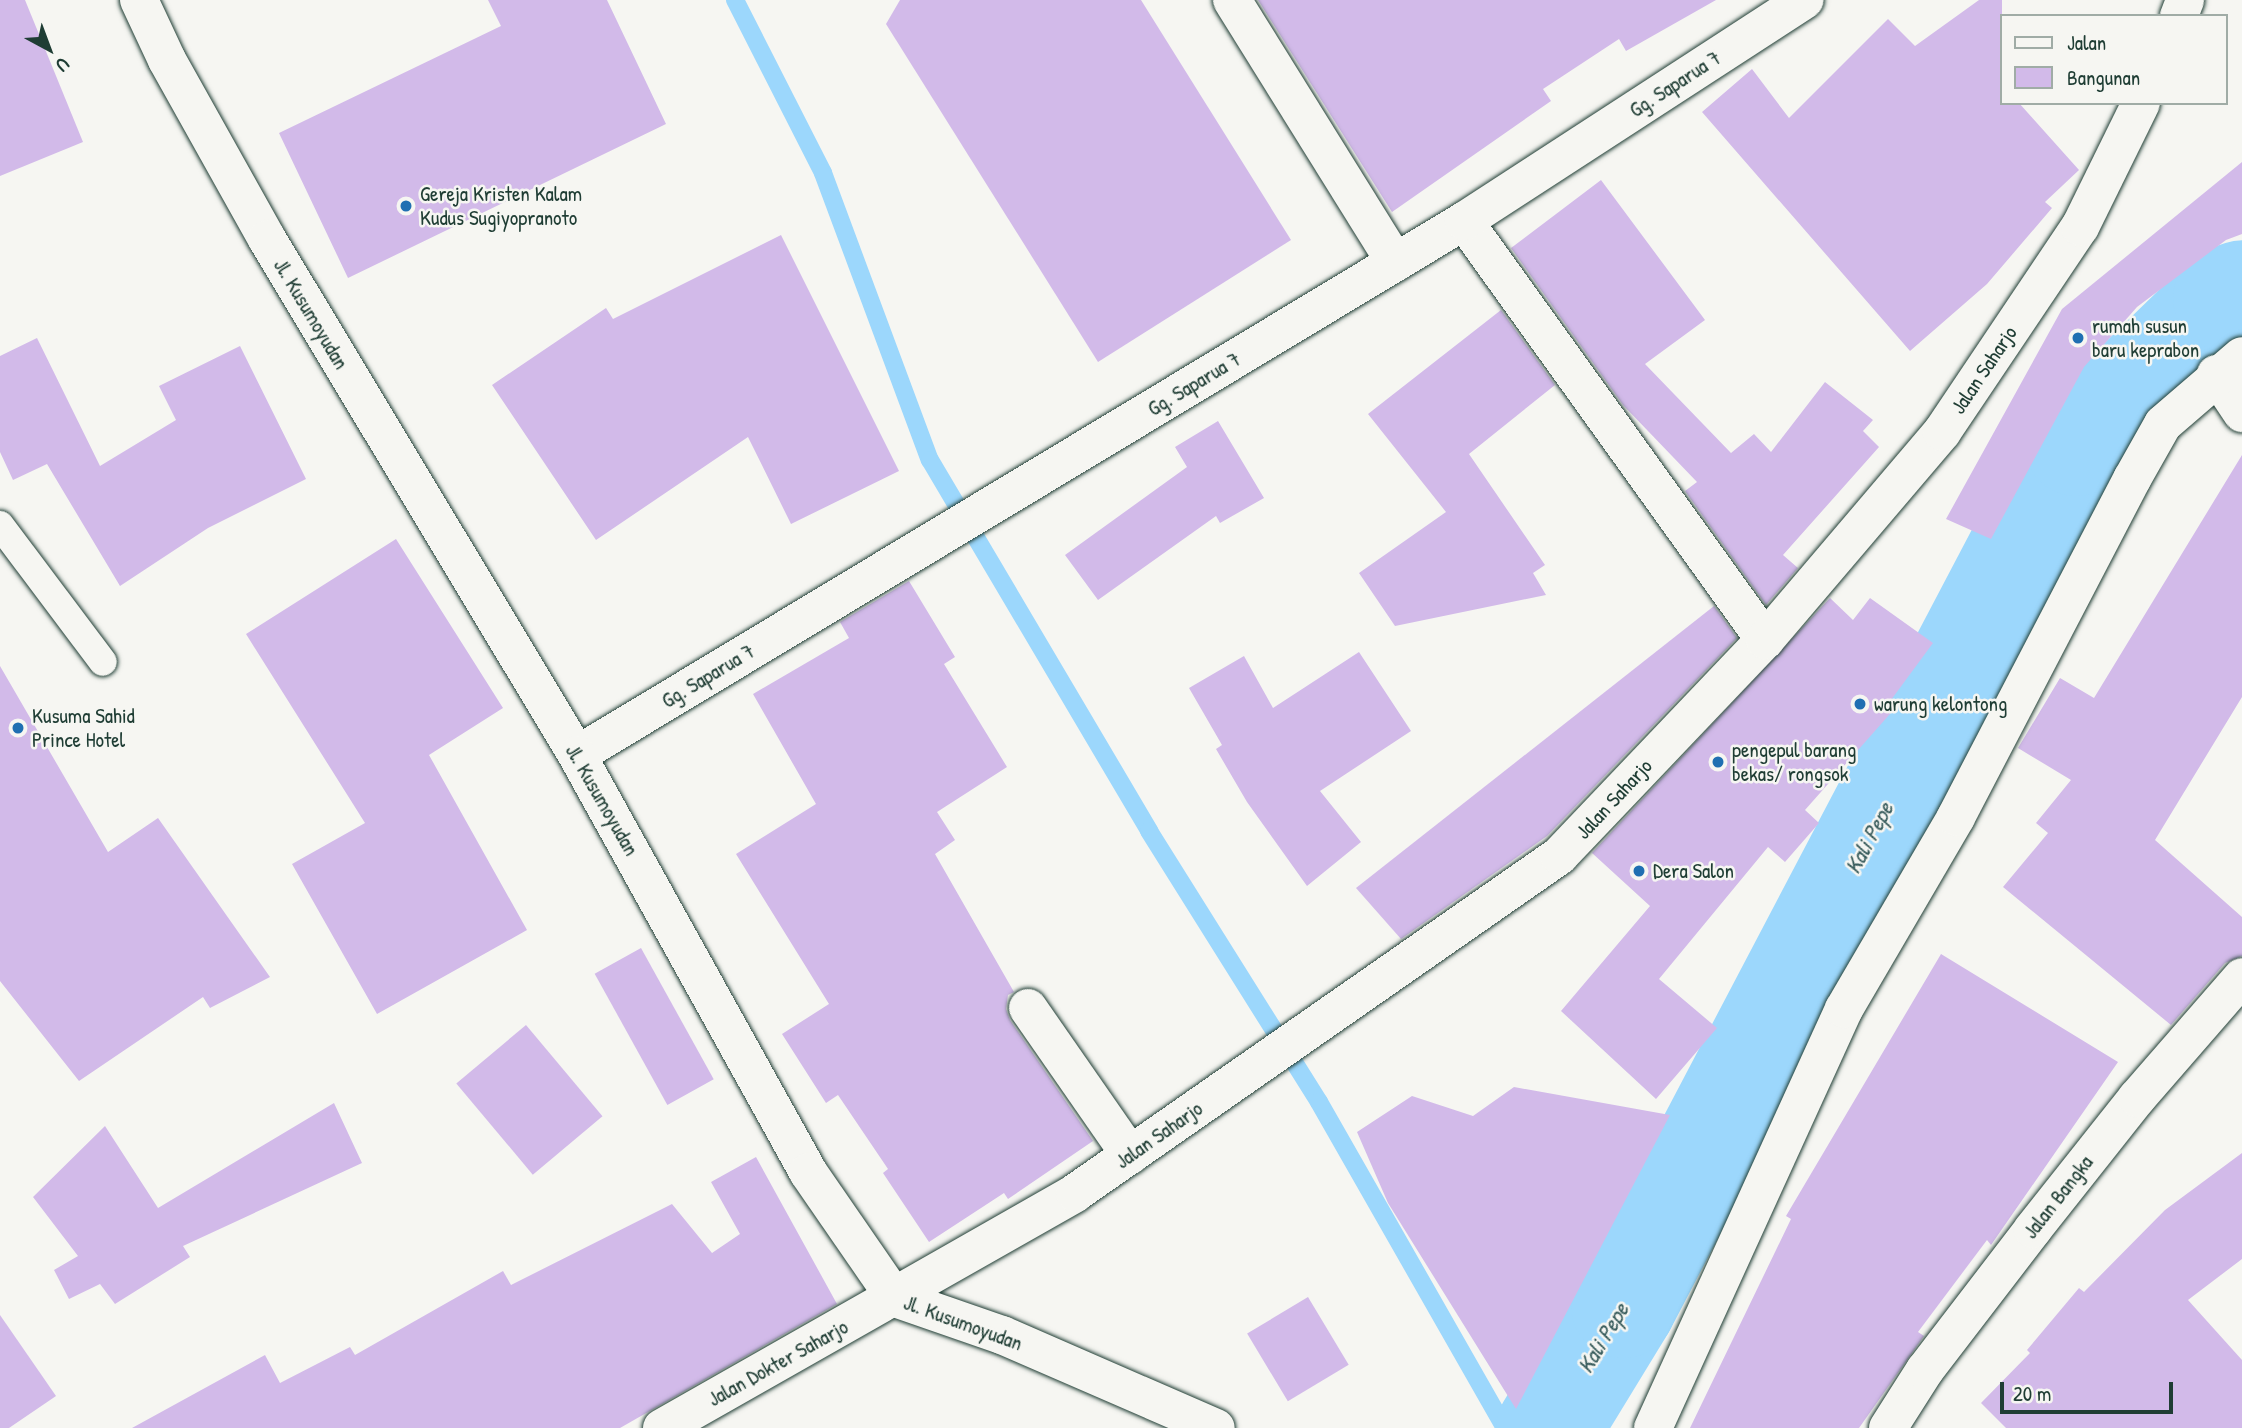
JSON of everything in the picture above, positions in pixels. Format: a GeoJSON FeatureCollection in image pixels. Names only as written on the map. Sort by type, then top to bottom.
{"type":"FeatureCollection","features":[{"type":"Feature","properties":{"kind":"street","name":"Jl. Kusumoyudan"},"geometry":{"type":"LineString","coordinates":[[139,0],[167,60],[267,239],[577,755],[808,1172],[895,1298],[1002,1335],[1216,1428]]}},
{"type":"Feature","properties":{"kind":"street"},"geometry":{"type":"LineString","coordinates":[[1232,0],[1395,262]]}},
{"type":"Feature","properties":{"kind":"street","name":"Gg. Saparua 7"},"geometry":{"type":"LineString","coordinates":[[577,755],[1464,221],[1804,0]]}},
{"type":"Feature","properties":{"kind":"street","name":"Jalan Saharjo"},"geometry":{"type":"LineString","coordinates":[[895,1298],[1075,1193],[1559,856],[1765,640],[1942,432],[2080,227],[2140,105]]}},
{"type":"Feature","properties":{"kind":"street"},"geometry":{"type":"LineString","coordinates":[[1464,221],[1765,640]]}},
{"type":"Feature","properties":{"kind":"street"},"geometry":{"type":"LineString","coordinates":[[1653,1428],[1844,1009],[1956,817],[2163,424],[2229,365],[2242,413]]}},
{"type":"Feature","properties":{"kind":"street","name":"Jalan Bangka"},"geometry":{"type":"LineString","coordinates":[[1888,1428],[1925,1370],[2033,1229],[2137,1098],[2242,977]]}},
{"type":"Feature","properties":{"kind":"street"},"geometry":{"type":"LineString","coordinates":[[1028,1008],[1130,1155]]}},
{"type":"Feature","properties":{"kind":"street","name":"Jalan Dokter Saharjo"},"geometry":{"type":"LineString","coordinates":[[662,1428],[895,1298]]}},
{"type":"Feature","properties":{"kind":"lane"},"geometry":{"type":"LineString","coordinates":[[2,533],[103,662]]}},
{"type":"Feature","properties":{"kind":"building"},"geometry":{"type":"Polygon","coordinates":[[[0,0],[25,0],[83,142],[0,176],[0,0]]]}},
{"type":"Feature","properties":{"kind":"building","name":"Gereja Kristen Kalam Kudus Sugiyopranoto"},"geometry":{"type":"Polygon","coordinates":[[[488,0],[607,0],[666,124],[348,278],[279,133],[501,26],[488,0]]]}},
{"type":"Feature","properties":{"kind":"building"},"geometry":{"type":"Polygon","coordinates":[[[900,0],[1141,0],[1291,240],[1098,362],[886,24],[900,0]]]}},
{"type":"Feature","properties":{"kind":"building"},"geometry":{"type":"Polygon","coordinates":[[[1258,0],[1716,0],[1626,51],[1619,39],[1543,89],[1551,101],[1392,212],[1258,0]]]}},
{"type":"Feature","properties":{"kind":"building"},"geometry":{"type":"Polygon","coordinates":[[[1979,0],[2002,0],[2000,105],[2021,105],[2079,170],[2045,202],[2052,208],[1987,284],[1910,351],[1702,112],[1752,69],[1789,118],[1888,19],[1915,46],[1979,0]]]}},
{"type":"Feature","properties":{"kind":"building","name":"rumah susun baru keprabon"},"geometry":{"type":"Polygon","coordinates":[[[2242,162],[2242,234],[2226,240],[2137,307],[2084,367],[1991,539],[1946,519],[2062,309],[2242,162]]]}},
{"type":"Feature","properties":{"kind":"building"},"geometry":{"type":"Polygon","coordinates":[[[1601,180],[1705,320],[1645,364],[1731,453],[1754,434],[1771,452],[1825,382],[1873,420],[1863,431],[1879,447],[1783,555],[1798,568],[1766,605],[1685,491],[1697,482],[1623,405],[1511,248],[1601,180]]]}},
{"type":"Feature","properties":{"kind":"building"},"geometry":{"type":"Polygon","coordinates":[[[781,235],[899,471],[791,524],[748,437],[596,540],[492,385],[606,308],[613,319],[781,235]]]}},
{"type":"Feature","properties":{"kind":"building"},"geometry":{"type":"Polygon","coordinates":[[[1501,310],[1555,385],[1469,454],[1545,565],[1533,573],[1546,595],[1395,626],[1359,573],[1446,512],[1368,414],[1501,310]]]}},
{"type":"Feature","properties":{"kind":"building"},"geometry":{"type":"Polygon","coordinates":[[[37,338],[100,466],[176,420],[159,386],[240,346],[306,479],[208,528],[120,586],[47,464],[13,480],[0,452],[0,356],[37,338]]]}},
{"type":"Feature","properties":{"kind":"building"},"geometry":{"type":"Polygon","coordinates":[[[1218,421],[1264,498],[1220,523],[1216,516],[1098,600],[1065,555],[1187,467],[1175,447],[1218,421]]]}},
{"type":"Feature","properties":{"kind":"building"},"geometry":{"type":"Polygon","coordinates":[[[2242,455],[2242,697],[2155,840],[2242,917],[2242,956],[2225,963],[2171,1025],[2003,887],[2048,833],[2036,823],[2071,780],[2018,748],[2060,678],[2094,698],[2242,455]]]}},
{"type":"Feature","properties":{"kind":"building"},"geometry":{"type":"Polygon","coordinates":[[[396,539],[503,708],[429,755],[527,930],[377,1014],[292,864],[365,823],[246,634],[396,539]]]}},
{"type":"Feature","properties":{"kind":"building"},"geometry":{"type":"Polygon","coordinates":[[[909,581],[955,657],[944,664],[1007,767],[937,812],[955,840],[935,854],[1014,992],[1008,995],[1006,1009],[1010,1020],[1093,1141],[1008,1199],[1004,1193],[929,1242],[883,1173],[888,1169],[838,1095],[826,1103],[782,1034],[829,1004],[736,854],[816,804],[753,694],[849,638],[840,622],[909,581]]]}},
{"type":"Feature","properties":{"kind":"building"},"geometry":{"type":"Polygon","coordinates":[[[1830,598],[1853,620],[1870,598],[1933,643],[1891,700],[1897,706],[1805,810],[1819,823],[1785,862],[1768,847],[1659,979],[1717,1028],[1656,1099],[1561,1011],[1650,906],[1592,853],[1830,598]]]}},
{"type":"Feature","properties":{"kind":"building"},"geometry":{"type":"Polygon","coordinates":[[[1714,606],[1737,638],[1547,836],[1401,939],[1356,888],[1714,606]]]}},
{"type":"Feature","properties":{"kind":"building"},"geometry":{"type":"Polygon","coordinates":[[[1359,652],[1411,731],[1320,791],[1361,842],[1307,886],[1247,802],[1216,749],[1222,745],[1189,688],[1244,656],[1273,708],[1359,652]]]}},
{"type":"Feature","properties":{"kind":"building"},"geometry":{"type":"Polygon","coordinates":[[[0,666],[108,852],[158,818],[270,977],[210,1008],[203,997],[79,1081],[0,981],[0,666]]]}},
{"type":"Feature","properties":{"kind":"building"},"geometry":{"type":"Polygon","coordinates":[[[641,948],[714,1079],[667,1105],[595,974],[641,948]]]}},
{"type":"Feature","properties":{"kind":"building"},"geometry":{"type":"Polygon","coordinates":[[[1941,954],[2118,1062],[1991,1245],[1987,1240],[1918,1332],[1924,1336],[1859,1428],[1690,1428],[1791,1219],[1786,1216],[1941,954]]]}},
{"type":"Feature","properties":{"kind":"building"},"geometry":{"type":"Polygon","coordinates":[[[526,1025],[602,1116],[533,1175],[456,1083],[526,1025]]]}},
{"type":"Feature","properties":{"kind":"building"},"geometry":{"type":"Polygon","coordinates":[[[1514,1087],[1670,1115],[1516,1409],[1388,1203],[1357,1132],[1412,1096],[1473,1116],[1514,1087]]]}},
{"type":"Feature","properties":{"kind":"building"},"geometry":{"type":"Polygon","coordinates":[[[334,1103],[362,1163],[183,1246],[190,1257],[115,1304],[100,1284],[69,1299],[54,1270],[78,1256],[33,1197],[105,1126],[158,1208],[334,1103]]]}},
{"type":"Feature","properties":{"kind":"building"},"geometry":{"type":"Polygon","coordinates":[[[2242,1153],[2242,1259],[2188,1300],[2242,1360],[2242,1428],[2006,1428],[1981,1403],[2030,1353],[2027,1350],[2079,1288],[2084,1292],[2165,1210],[2242,1153]]]}},
{"type":"Feature","properties":{"kind":"building"},"geometry":{"type":"Polygon","coordinates":[[[756,1157],[837,1304],[620,1428],[132,1428],[265,1355],[280,1383],[350,1347],[355,1355],[503,1271],[511,1285],[672,1204],[712,1253],[740,1234],[711,1182],[756,1157]]]}},
{"type":"Feature","properties":{"kind":"building"},"geometry":{"type":"Polygon","coordinates":[[[1308,1297],[1349,1365],[1288,1401],[1247,1334],[1308,1297]]]}},
{"type":"Feature","properties":{"kind":"building"},"geometry":{"type":"Polygon","coordinates":[[[0,1315],[56,1396],[9,1428],[0,1428],[0,1315]]]}},
{"type":"Feature","properties":{"kind":"waterway"},"geometry":{"type":"LineString","coordinates":[[735,0],[823,173],[930,460],[1149,831],[1319,1102],[1505,1428]]}},
{"type":"Feature","properties":{"kind":"waterway","name":"Kali Pepe"},"geometry":{"type":"LineString","coordinates":[[1548,1428],[1623,1305],[2076,443],[2225,298],[2242,292]]}},
{"type":"Feature","properties":{"kind":"place","name":"Gereja Kristen Kalam Kudus Sugiyopranoto"},"geometry":{"type":"Point","coordinates":[406,206]}},
{"type":"Feature","properties":{"kind":"place","name":"rumah susun baru keprabon"},"geometry":{"type":"Point","coordinates":[2078,338]}},
{"type":"Feature","properties":{"kind":"place","name":"warung kelontong"},"geometry":{"type":"Point","coordinates":[1860,704]}},
{"type":"Feature","properties":{"kind":"place","name":"Kusuma Sahid Prince Hotel"},"geometry":{"type":"Point","coordinates":[18,728]}},
{"type":"Feature","properties":{"kind":"place","name":"pengepul barang bekas/ rongsok"},"geometry":{"type":"Point","coordinates":[1718,762]}},
{"type":"Feature","properties":{"kind":"place","name":"Dera Salon"},"geometry":{"type":"Point","coordinates":[1639,871]}}]}
